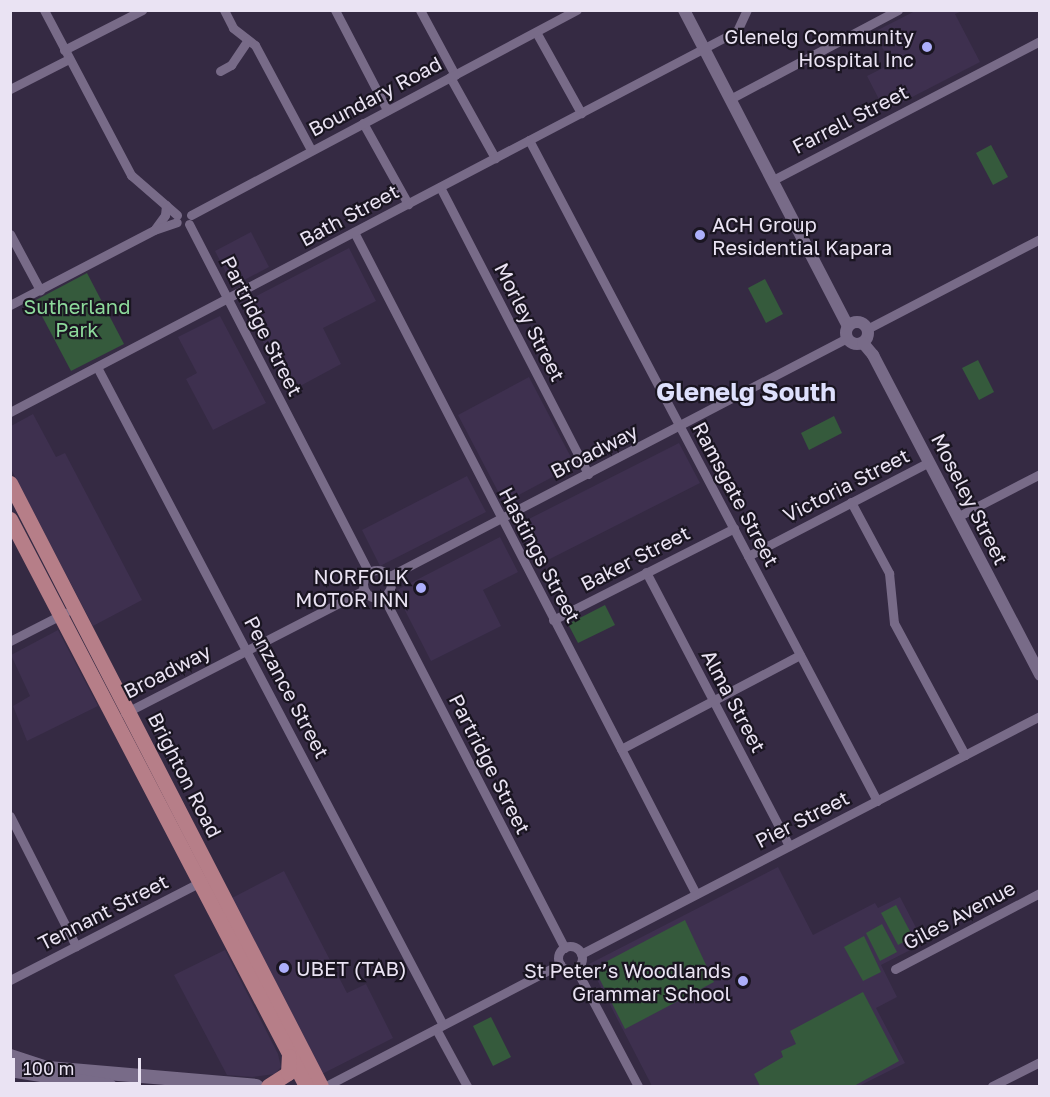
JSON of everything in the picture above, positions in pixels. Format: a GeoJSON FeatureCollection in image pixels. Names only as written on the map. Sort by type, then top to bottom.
{"type":"FeatureCollection","features":[{"type":"Feature","properties":{"kind":"main road","name":"Brighton Road"},"geometry":{"type":"LineString","coordinates":[[11,485],[129,711],[206,880],[306,1086]]}},
{"type":"Feature","properties":{"kind":"main road","name":"Brighton Road"},"geometry":{"type":"LineString","coordinates":[[10,519],[114,718],[321,1086]]}},
{"type":"Feature","properties":{"kind":"main road"},"geometry":{"type":"LineString","coordinates":[[268,1086],[288,1073],[289,1055]]}},
{"type":"Feature","properties":{"kind":"main road"},"geometry":{"type":"LineString","coordinates":[[10,1056],[48,1068],[256,1086]]}},
{"type":"Feature","properties":{"kind":"main road"},"geometry":{"type":"LineString","coordinates":[[10,1070],[110,1086]]}},
{"type":"Feature","properties":{"kind":"street"},"geometry":{"type":"LineString","coordinates":[[44,10],[131,176],[166,205],[177,218]]}},
{"type":"Feature","properties":{"kind":"street"},"geometry":{"type":"LineString","coordinates":[[10,89],[142,10]]}},
{"type":"Feature","properties":{"kind":"street"},"geometry":{"type":"LineString","coordinates":[[224,10],[233,28],[255,45],[311,150]]}},
{"type":"Feature","properties":{"kind":"street"},"geometry":{"type":"LineString","coordinates":[[335,10],[387,110]]}},
{"type":"Feature","properties":{"kind":"street"},"geometry":{"type":"LineString","coordinates":[[420,10],[495,158]]}},
{"type":"Feature","properties":{"kind":"street","name":"Boundary Road"},"geometry":{"type":"LineString","coordinates":[[190,220],[311,150],[577,10]]}},
{"type":"Feature","properties":{"kind":"street"},"geometry":{"type":"LineString","coordinates":[[684,10],[772,180],[852,344],[863,343],[867,329],[1040,240]]}},
{"type":"Feature","properties":{"kind":"street","name":"Bath Street"},"geometry":{"type":"LineString","coordinates":[[10,412],[737,31],[747,10]]}},
{"type":"Feature","properties":{"kind":"street"},"geometry":{"type":"LineString","coordinates":[[730,99],[898,10]]}},
{"type":"Feature","properties":{"kind":"street"},"geometry":{"type":"LineString","coordinates":[[536,32],[581,113]]}},
{"type":"Feature","properties":{"kind":"street"},"geometry":{"type":"LineString","coordinates":[[220,71],[231,65],[248,40]]}},
{"type":"Feature","properties":{"kind":"street","name":"Farrell Street"},"geometry":{"type":"LineString","coordinates":[[772,180],[1040,41]]}},
{"type":"Feature","properties":{"kind":"street"},"geometry":{"type":"LineString","coordinates":[[363,123],[408,204]]}},
{"type":"Feature","properties":{"kind":"street","name":"Ramsgate Street"},"geometry":{"type":"LineString","coordinates":[[529,140],[877,801]]}},
{"type":"Feature","properties":{"kind":"street","name":"Morley Street"},"geometry":{"type":"LineString","coordinates":[[440,187],[588,474]]}},
{"type":"Feature","properties":{"kind":"street"},"geometry":{"type":"LineString","coordinates":[[154,230],[165,215],[166,205]]}},
{"type":"Feature","properties":{"kind":"street"},"geometry":{"type":"LineString","coordinates":[[10,305],[177,218],[184,211],[190,220]]}},
{"type":"Feature","properties":{"kind":"street","name":"Partridge Street"},"geometry":{"type":"LineString","coordinates":[[190,220],[228,299],[369,573]]}},
{"type":"Feature","properties":{"kind":"street","name":"Hastings Street"},"geometry":{"type":"LineString","coordinates":[[354,232],[696,894]]}},
{"type":"Feature","properties":{"kind":"street"},"geometry":{"type":"LineString","coordinates":[[10,234],[40,290]]}},
{"type":"Feature","properties":{"kind":"street"},"geometry":{"type":"LineString","coordinates":[[848,332],[858,323],[867,329]]}},
{"type":"Feature","properties":{"kind":"street","name":"Broadway"},"geometry":{"type":"LineString","coordinates":[[388,577],[680,426],[848,332]]}},
{"type":"Feature","properties":{"kind":"street","name":"Moseley Street"},"geometry":{"type":"LineString","coordinates":[[863,343],[873,355],[1040,675]]}},
{"type":"Feature","properties":{"kind":"street","name":"Penzance Street"},"geometry":{"type":"LineString","coordinates":[[97,367],[248,650],[440,1027],[467,1086]]}},
{"type":"Feature","properties":{"kind":"street","name":"Victoria Street"},"geometry":{"type":"LineString","coordinates":[[748,556],[929,462]]}},
{"type":"Feature","properties":{"kind":"street"},"geometry":{"type":"LineString","coordinates":[[957,517],[1040,474]]}},
{"type":"Feature","properties":{"kind":"street"},"geometry":{"type":"LineString","coordinates":[[851,502],[889,573],[894,623],[965,755]]}},
{"type":"Feature","properties":{"kind":"street","name":"Baker Street"},"geometry":{"type":"LineString","coordinates":[[553,620],[734,528]]}},
{"type":"Feature","properties":{"kind":"street"},"geometry":{"type":"LineString","coordinates":[[377,570],[388,577],[390,585],[383,596],[370,596],[364,590],[364,580],[369,573],[377,570]]}},
{"type":"Feature","properties":{"kind":"street","name":"Alma Street"},"geometry":{"type":"LineString","coordinates":[[646,572],[789,846]]}},
{"type":"Feature","properties":{"kind":"street","name":"Broadway"},"geometry":{"type":"LineString","coordinates":[[114,718],[364,590]]}},
{"type":"Feature","properties":{"kind":"street","name":"Partridge Street"},"geometry":{"type":"LineString","coordinates":[[383,596],[565,948]]}},
{"type":"Feature","properties":{"kind":"street"},"geometry":{"type":"LineString","coordinates":[[10,641],[76,607]]}},
{"type":"Feature","properties":{"kind":"street"},"geometry":{"type":"LineString","coordinates":[[621,749],[800,655]]}},
{"type":"Feature","properties":{"kind":"street","name":"Pier Street"},"geometry":{"type":"LineString","coordinates":[[581,954],[1040,716]]}},
{"type":"Feature","properties":{"kind":"street"},"geometry":{"type":"LineString","coordinates":[[10,816],[76,946]]}},
{"type":"Feature","properties":{"kind":"street","name":"Tennant Street"},"geometry":{"type":"LineString","coordinates":[[10,980],[206,880]]}},
{"type":"Feature","properties":{"kind":"street","name":"Giles Avenue"},"geometry":{"type":"LineString","coordinates":[[895,969],[1040,893]]}},
{"type":"Feature","properties":{"kind":"street"},"geometry":{"type":"LineString","coordinates":[[573,947],[581,954],[582,961],[576,969],[565,969],[560,964],[560,953],[565,948],[573,947]]}},
{"type":"Feature","properties":{"kind":"street"},"geometry":{"type":"LineString","coordinates":[[326,1086],[560,964]]}},
{"type":"Feature","properties":{"kind":"street"},"geometry":{"type":"LineString","coordinates":[[576,969],[638,1086]]}},
{"type":"Feature","properties":{"kind":"street"},"geometry":{"type":"LineString","coordinates":[[992,1086],[1040,1062]]}},
{"type":"Feature","properties":{"kind":"shaded area","name":"Glenelg Community Hospital Inc"},"geometry":{"type":"Polygon","coordinates":[[[917,10],[962,11],[955,14],[980,62],[885,111],[867,76],[891,64],[874,32],[917,10]]]}},
{"type":"Feature","properties":{"kind":"shaded area"},"geometry":{"type":"Polygon","coordinates":[[[251,232],[269,267],[233,286],[215,251],[251,232]]]}},
{"type":"Feature","properties":{"kind":"shaded area"},"geometry":{"type":"Polygon","coordinates":[[[349,248],[376,301],[323,328],[341,364],[289,392],[243,303],[349,248]]]}},
{"type":"Feature","properties":{"kind":"shaded area"},"geometry":{"type":"Polygon","coordinates":[[[220,316],[266,403],[213,430],[186,379],[197,373],[178,337],[220,316]]]}},
{"type":"Feature","properties":{"kind":"shaded area"},"geometry":{"type":"Polygon","coordinates":[[[529,377],[575,465],[504,503],[458,415],[529,377]]]}},
{"type":"Feature","properties":{"kind":"shaded area"},"geometry":{"type":"Polygon","coordinates":[[[33,414],[56,457],[65,453],[142,600],[93,626],[11,469],[11,426],[33,414]]]}},
{"type":"Feature","properties":{"kind":"shaded area"},"geometry":{"type":"Polygon","coordinates":[[[679,443],[700,483],[538,565],[517,525],[679,443]]]}},
{"type":"Feature","properties":{"kind":"shaded area"},"geometry":{"type":"Polygon","coordinates":[[[467,476],[486,512],[380,566],[362,530],[467,476]]]}},
{"type":"Feature","properties":{"kind":"shaded area"},"geometry":{"type":"Polygon","coordinates":[[[500,537],[518,572],[483,590],[501,626],[431,661],[395,591],[500,537]]]}},
{"type":"Feature","properties":{"kind":"shaded area"},"geometry":{"type":"Polygon","coordinates":[[[58,630],[98,706],[27,741],[13,706],[30,696],[11,655],[58,630]]]}},
{"type":"Feature","properties":{"kind":"shaded area","name":"St Peter’s Woodlands Grammar School"},"geometry":{"type":"Polygon","coordinates":[[[778,867],[813,935],[875,903],[878,908],[900,897],[924,943],[881,965],[897,997],[876,1008],[905,1063],[859,1086],[652,1086],[589,964],[778,867]]]}},
{"type":"Feature","properties":{"kind":"shaded area"},"geometry":{"type":"Polygon","coordinates":[[[284,871],[347,993],[366,984],[393,1038],[322,1074],[232,898],[284,871]]]}},
{"type":"Feature","properties":{"kind":"shaded area"},"geometry":{"type":"Polygon","coordinates":[[[225,950],[278,1054],[281,1067],[275,1074],[252,1077],[227,1075],[174,975],[225,950]]]}},
{"type":"Feature","properties":{"kind":"green space"},"geometry":{"type":"Polygon","coordinates":[[[991,145],[1008,177],[993,185],[976,153],[991,145]]]}},
{"type":"Feature","properties":{"kind":"green space","name":"Sutherland Park"},"geometry":{"type":"Polygon","coordinates":[[[87,273],[124,344],[71,371],[34,301],[87,273]]]}},
{"type":"Feature","properties":{"kind":"green space"},"geometry":{"type":"Polygon","coordinates":[[[765,279],[783,314],[766,323],[748,288],[765,279]]]}},
{"type":"Feature","properties":{"kind":"green space"},"geometry":{"type":"Polygon","coordinates":[[[978,360],[994,392],[979,400],[962,368],[978,360]]]}},
{"type":"Feature","properties":{"kind":"green space"},"geometry":{"type":"Polygon","coordinates":[[[834,416],[842,433],[809,450],[801,433],[834,416]]]}},
{"type":"Feature","properties":{"kind":"green space"},"geometry":{"type":"Polygon","coordinates":[[[605,605],[615,625],[578,643],[568,624],[605,605]]]}},
{"type":"Feature","properties":{"kind":"green space"},"geometry":{"type":"Polygon","coordinates":[[[896,905],[913,937],[898,945],[881,913],[896,905]]]}},
{"type":"Feature","properties":{"kind":"green space"},"geometry":{"type":"Polygon","coordinates":[[[685,920],[714,982],[625,1029],[594,968],[685,920]]]}},
{"type":"Feature","properties":{"kind":"green space"},"geometry":{"type":"Polygon","coordinates":[[[882,924],[897,952],[880,961],[866,933],[882,924]]]}},
{"type":"Feature","properties":{"kind":"green space"},"geometry":{"type":"Polygon","coordinates":[[[864,936],[881,972],[863,981],[844,947],[864,936]]]}},
{"type":"Feature","properties":{"kind":"green space"},"geometry":{"type":"Polygon","coordinates":[[[863,992],[899,1061],[854,1086],[760,1086],[754,1074],[783,1057],[781,1051],[796,1044],[790,1031],[863,992]]]}},
{"type":"Feature","properties":{"kind":"green space"},"geometry":{"type":"Polygon","coordinates":[[[491,1017],[511,1057],[493,1066],[473,1026],[491,1017]]]}},
{"type":"Feature","properties":{"kind":"place","name":"Glenelg Community Hospital Inc"},"geometry":{"type":"Point","coordinates":[927,47]}},
{"type":"Feature","properties":{"kind":"place","name":"ACH Group Residential Kapara"},"geometry":{"type":"Point","coordinates":[700,235]}},
{"type":"Feature","properties":{"kind":"place","name":"NORFOLK MOTOR INN"},"geometry":{"type":"Point","coordinates":[421,588]}},
{"type":"Feature","properties":{"kind":"place","name":"UBET (TAB)"},"geometry":{"type":"Point","coordinates":[284,968]}},
{"type":"Feature","properties":{"kind":"place","name":"St Peter’s Woodlands Grammar School"},"geometry":{"type":"Point","coordinates":[743,981]}},
{"type":"Feature","properties":{"kind":"district","name":"Glenelg South"},"geometry":{"type":"Point","coordinates":[746,392]}}]}
